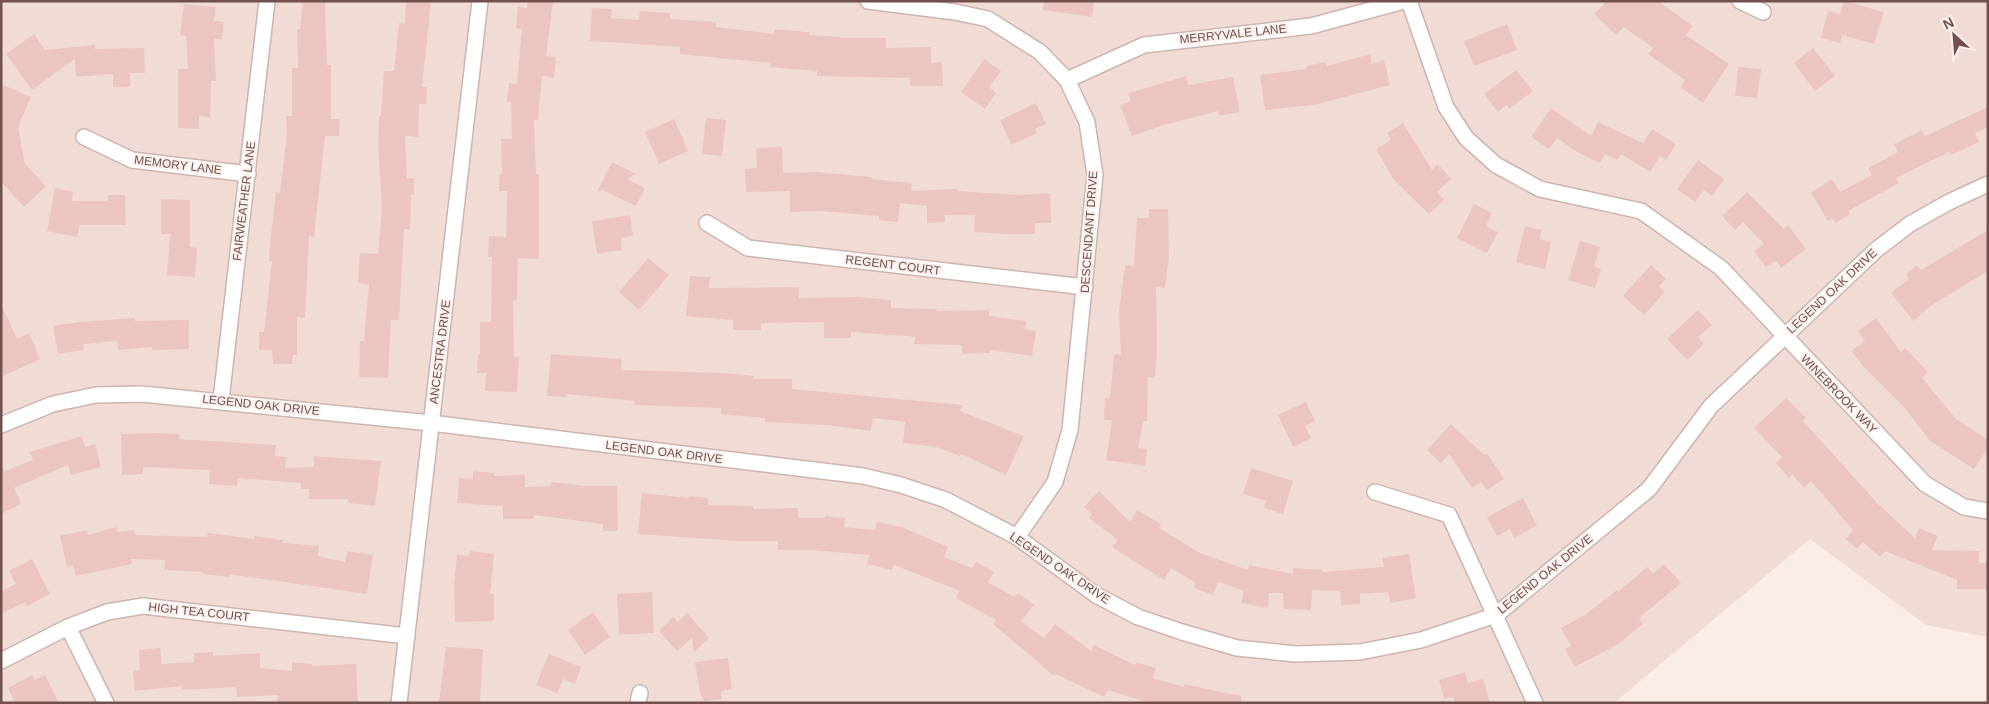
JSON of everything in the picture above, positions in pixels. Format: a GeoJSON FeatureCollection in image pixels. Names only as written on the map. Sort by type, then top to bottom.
{"type":"FeatureCollection","features":[{"type":"Feature","properties":{"kind":"street","name":"FAIRWEATHER LANE"},"geometry":{"type":"LineString","coordinates":[[221,400],[267,1]]}},
{"type":"Feature","properties":{"kind":"street","name":"ANCESTRA DRIVE"},"geometry":{"type":"LineString","coordinates":[[399,703],[480,1]]}},
{"type":"Feature","properties":{"kind":"street","name":"DESCENDANT DRIVE"},"geometry":{"type":"LineString","coordinates":[[868,1],[955,12],[988,19],[1040,52],[1067,80],[1087,122],[1095,175],[1070,430],[1055,482],[1017,537]]}},
{"type":"Feature","properties":{"kind":"street","name":"MERRYVALE LANE"},"geometry":{"type":"LineString","coordinates":[[1067,80],[1144,45],[1310,26],[1404,1]]}},
{"type":"Feature","properties":{"kind":"street","name":"WINEBROOK WAY"},"geometry":{"type":"LineString","coordinates":[[1409,1],[1446,107],[1466,138],[1496,165],[1540,189],[1641,211],[1721,268],[1784,337],[1925,484],[1964,507],[1988,511]]}},
{"type":"Feature","properties":{"kind":"street"},"geometry":{"type":"LineString","coordinates":[[1740,1],[1763,12]]}},
{"type":"Feature","properties":{"kind":"street","name":"MEMORY LANE"},"geometry":{"type":"LineString","coordinates":[[84,138],[132,160],[248,174]]}},
{"type":"Feature","properties":{"kind":"street","name":"LEGEND OAK DRIVE"},"geometry":{"type":"LineString","coordinates":[[1,425],[53,404],[96,395],[142,394],[221,400],[431,423],[863,476],[901,485],[946,500],[1017,537],[1096,595],[1138,617],[1237,648],[1296,654],[1360,652],[1421,640],[1496,615],[1649,489],[1711,406],[1876,250],[1910,224],[1949,202],[1988,184]]}},
{"type":"Feature","properties":{"kind":"street","name":"REGENT COURT"},"geometry":{"type":"LineString","coordinates":[[707,223],[748,248],[1085,287]]}},
{"type":"Feature","properties":{"kind":"street"},"geometry":{"type":"LineString","coordinates":[[1375,492],[1449,515],[1535,703]]}},
{"type":"Feature","properties":{"kind":"street","name":"HIGH TEA COURT"},"geometry":{"type":"LineString","coordinates":[[1,661],[68,627],[107,612],[143,606],[407,636]]}},
{"type":"Feature","properties":{"kind":"street"},"geometry":{"type":"LineString","coordinates":[[68,627],[106,703]]}},
{"type":"Feature","properties":{"kind":"shaded area"},"geometry":{"type":"Polygon","coordinates":[[[1,1],[1988,1],[1988,637],[1926,625],[1810,539],[1614,703],[1,703],[1,1]]]}},
{"type":"Feature","properties":{"kind":"building"},"geometry":{"type":"Polygon","coordinates":[[[303,1],[325,1],[327,65],[331,65],[331,119],[340,119],[339,136],[325,136],[314,237],[309,236],[305,318],[297,317],[297,355],[293,355],[292,364],[273,364],[272,350],[259,350],[259,332],[264,332],[272,261],[269,261],[276,192],[280,193],[287,134],[286,116],[292,116],[292,68],[298,68],[297,29],[300,29],[303,1]]]}},
{"type":"Feature","properties":{"kind":"building"},"geometry":{"type":"Polygon","coordinates":[[[406,1],[431,1],[422,87],[427,87],[426,104],[419,104],[418,137],[405,136],[407,178],[414,178],[414,195],[411,195],[410,229],[404,229],[399,320],[391,320],[388,378],[359,377],[360,341],[364,341],[369,284],[358,283],[360,253],[378,254],[382,209],[378,145],[379,116],[381,116],[384,71],[394,71],[399,23],[405,24],[406,1]]]}},
{"type":"Feature","properties":{"kind":"building"},"geometry":{"type":"Polygon","coordinates":[[[528,1],[553,1],[546,56],[556,57],[554,78],[542,76],[538,120],[534,120],[536,174],[539,174],[539,259],[518,258],[517,301],[513,301],[514,357],[519,357],[517,392],[485,391],[486,373],[477,373],[478,355],[480,355],[480,322],[491,322],[492,257],[488,257],[489,236],[506,237],[507,191],[499,191],[499,174],[502,174],[501,139],[512,139],[511,102],[507,102],[509,83],[517,84],[522,29],[516,28],[518,7],[527,8],[528,1]]]}},
{"type":"Feature","properties":{"kind":"building"},"geometry":{"type":"Polygon","coordinates":[[[1044,1],[1094,1],[1092,17],[1043,10],[1044,1]]]}},
{"type":"Feature","properties":{"kind":"building"},"geometry":{"type":"Polygon","coordinates":[[[1607,1],[1658,1],[1693,26],[1686,35],[1729,64],[1703,103],[1680,87],[1685,80],[1648,54],[1653,48],[1624,27],[1616,35],[1594,14],[1607,1]]]}},
{"type":"Feature","properties":{"kind":"building"},"geometry":{"type":"Polygon","coordinates":[[[1844,1],[1884,12],[1874,44],[1842,35],[1840,43],[1821,38],[1828,11],[1840,14],[1844,1]]]}},
{"type":"Feature","properties":{"kind":"building"},"geometry":{"type":"Polygon","coordinates":[[[184,4],[216,7],[214,21],[224,22],[222,39],[214,39],[216,81],[211,81],[210,117],[199,116],[199,129],[178,128],[178,69],[188,69],[186,36],[180,35],[184,4]]]}},
{"type":"Feature","properties":{"kind":"building"},"geometry":{"type":"Polygon","coordinates":[[[592,8],[612,9],[611,18],[639,20],[640,11],[670,13],[670,19],[716,22],[716,27],[774,34],[774,29],[809,32],[809,35],[840,38],[886,38],[886,48],[931,47],[931,63],[942,62],[943,86],[910,86],[910,78],[817,76],[817,71],[770,67],[771,63],[680,54],[680,47],[590,41],[592,8]]]}},
{"type":"Feature","properties":{"kind":"building"},"geometry":{"type":"Polygon","coordinates":[[[1507,24],[1517,50],[1474,66],[1464,41],[1507,24]]]}},
{"type":"Feature","properties":{"kind":"building"},"geometry":{"type":"Polygon","coordinates":[[[34,34],[45,50],[95,45],[95,49],[144,48],[145,73],[130,73],[130,87],[113,87],[113,74],[76,77],[75,59],[32,90],[6,54],[34,34]]]}},
{"type":"Feature","properties":{"kind":"building"},"geometry":{"type":"Polygon","coordinates":[[[1813,48],[1835,76],[1815,91],[1794,63],[1813,48]]]}},
{"type":"Feature","properties":{"kind":"building"},"geometry":{"type":"Polygon","coordinates":[[[1370,54],[1372,64],[1384,60],[1390,85],[1314,105],[1265,110],[1260,75],[1307,69],[1306,66],[1326,62],[1327,66],[1370,54]]]}},
{"type":"Feature","properties":{"kind":"building"},"geometry":{"type":"Polygon","coordinates":[[[984,59],[1001,71],[989,87],[996,93],[985,109],[961,92],[984,59]]]}},
{"type":"Feature","properties":{"kind":"building"},"geometry":{"type":"Polygon","coordinates":[[[1738,67],[1761,69],[1757,98],[1735,96],[1738,67]]]}},
{"type":"Feature","properties":{"kind":"building"},"geometry":{"type":"Polygon","coordinates":[[[1516,70],[1533,91],[1509,109],[1507,105],[1498,112],[1484,94],[1516,70]]]}},
{"type":"Feature","properties":{"kind":"building"},"geometry":{"type":"Polygon","coordinates":[[[1186,76],[1188,85],[1233,77],[1240,112],[1219,116],[1218,111],[1164,125],[1132,136],[1120,105],[1131,101],[1128,93],[1186,76]]]}},
{"type":"Feature","properties":{"kind":"building"},"geometry":{"type":"Polygon","coordinates":[[[1,84],[31,97],[18,127],[25,164],[46,186],[24,207],[1,182],[1,84]]]}},
{"type":"Feature","properties":{"kind":"building"},"geometry":{"type":"Polygon","coordinates":[[[1036,103],[1046,124],[1035,129],[1037,133],[1011,145],[1000,120],[1036,103]]]}},
{"type":"Feature","properties":{"kind":"building"},"geometry":{"type":"Polygon","coordinates":[[[1988,107],[1988,127],[1975,133],[1979,142],[1951,155],[1949,152],[1896,178],[1899,183],[1848,211],[1850,214],[1836,223],[1832,218],[1828,221],[1811,193],[1832,179],[1840,192],[1872,175],[1868,168],[1898,152],[1894,144],[1922,130],[1925,136],[1988,107]]]}},
{"type":"Feature","properties":{"kind":"building"},"geometry":{"type":"Polygon","coordinates":[[[1551,108],[1591,136],[1598,122],[1643,143],[1652,129],[1676,144],[1666,160],[1660,156],[1650,172],[1621,154],[1618,160],[1605,154],[1600,163],[1577,152],[1557,138],[1549,149],[1531,137],[1551,108]]]}},
{"type":"Feature","properties":{"kind":"building"},"geometry":{"type":"Polygon","coordinates":[[[706,118],[726,120],[722,156],[702,154],[706,118]]]}},
{"type":"Feature","properties":{"kind":"building"},"geometry":{"type":"Polygon","coordinates":[[[674,119],[688,151],[659,164],[645,132],[674,119]]]}},
{"type":"Feature","properties":{"kind":"building"},"geometry":{"type":"Polygon","coordinates":[[[1403,123],[1432,170],[1438,164],[1451,179],[1437,192],[1444,200],[1429,214],[1393,179],[1376,149],[1391,140],[1387,133],[1403,123]]]}},
{"type":"Feature","properties":{"kind":"building"},"geometry":{"type":"Polygon","coordinates":[[[782,147],[783,173],[817,172],[872,177],[872,179],[912,183],[911,191],[958,189],[959,191],[1018,195],[1050,193],[1051,223],[1035,223],[1035,234],[974,232],[975,215],[945,215],[945,222],[927,223],[927,206],[900,203],[898,222],[879,220],[879,216],[820,211],[790,212],[790,191],[746,192],[745,169],[757,168],[756,148],[782,147]]]}},
{"type":"Feature","properties":{"kind":"building"},"geometry":{"type":"Polygon","coordinates":[[[1698,160],[1724,179],[1712,196],[1704,190],[1695,202],[1677,189],[1698,160]]]}},
{"type":"Feature","properties":{"kind":"building"},"geometry":{"type":"Polygon","coordinates":[[[612,162],[636,174],[627,179],[645,188],[636,206],[602,190],[597,192],[612,162]]]}},
{"type":"Feature","properties":{"kind":"building"},"geometry":{"type":"Polygon","coordinates":[[[55,188],[73,192],[72,201],[108,201],[108,195],[125,195],[126,225],[80,225],[77,237],[47,231],[55,188]]]}},
{"type":"Feature","properties":{"kind":"building"},"geometry":{"type":"Polygon","coordinates":[[[1747,192],[1784,229],[1788,225],[1806,249],[1781,268],[1776,261],[1766,267],[1754,251],[1764,244],[1743,222],[1735,230],[1722,216],[1747,192]]]}},
{"type":"Feature","properties":{"kind":"building"},"geometry":{"type":"Polygon","coordinates":[[[161,199],[190,200],[190,247],[197,248],[195,277],[167,275],[170,234],[161,234],[161,199]]]}},
{"type":"Feature","properties":{"kind":"building"},"geometry":{"type":"Polygon","coordinates":[[[1474,204],[1492,213],[1486,226],[1498,232],[1487,253],[1457,238],[1474,204]]]}},
{"type":"Feature","properties":{"kind":"building"},"geometry":{"type":"Polygon","coordinates":[[[1149,209],[1168,209],[1169,257],[1165,288],[1156,287],[1157,350],[1155,378],[1148,377],[1147,421],[1143,421],[1138,448],[1147,449],[1145,466],[1106,460],[1112,420],[1104,420],[1105,398],[1110,398],[1114,354],[1121,355],[1119,311],[1125,265],[1134,266],[1137,218],[1149,218],[1149,209]]]}},
{"type":"Feature","properties":{"kind":"building"},"geometry":{"type":"Polygon","coordinates":[[[630,215],[633,236],[621,238],[622,250],[597,254],[592,221],[630,215]]]}},
{"type":"Feature","properties":{"kind":"building"},"geometry":{"type":"Polygon","coordinates":[[[1525,226],[1542,230],[1539,239],[1551,242],[1545,269],[1516,262],[1525,226]]]}},
{"type":"Feature","properties":{"kind":"building"},"geometry":{"type":"Polygon","coordinates":[[[1988,230],[1988,271],[1932,305],[1913,321],[1891,293],[1909,279],[1906,274],[1917,265],[1921,270],[1988,230]]]}},
{"type":"Feature","properties":{"kind":"building"},"geometry":{"type":"Polygon","coordinates":[[[1580,241],[1600,247],[1594,267],[1601,269],[1595,288],[1568,280],[1580,241]]]}},
{"type":"Feature","properties":{"kind":"building"},"geometry":{"type":"Polygon","coordinates":[[[648,258],[669,275],[639,310],[619,292],[648,258]]]}},
{"type":"Feature","properties":{"kind":"building"},"geometry":{"type":"Polygon","coordinates":[[[1651,265],[1666,279],[1659,286],[1665,292],[1644,315],[1623,296],[1651,265]]]}},
{"type":"Feature","properties":{"kind":"building"},"geometry":{"type":"Polygon","coordinates":[[[690,276],[710,277],[709,288],[799,287],[799,298],[858,297],[891,300],[891,308],[937,309],[937,311],[989,310],[989,316],[1026,321],[1025,329],[1036,331],[1032,356],[990,350],[990,353],[962,354],[962,345],[914,344],[915,337],[851,332],[851,338],[824,338],[824,322],[761,323],[761,330],[733,330],[733,320],[686,316],[690,276]]]}},
{"type":"Feature","properties":{"kind":"building"},"geometry":{"type":"Polygon","coordinates":[[[1,304],[17,339],[29,333],[40,359],[1,377],[1,304]]]}},
{"type":"Feature","properties":{"kind":"building"},"geometry":{"type":"Polygon","coordinates":[[[1698,310],[1712,325],[1698,337],[1704,344],[1687,360],[1667,339],[1698,310]]]}},
{"type":"Feature","properties":{"kind":"building"},"geometry":{"type":"Polygon","coordinates":[[[135,318],[135,321],[189,320],[189,349],[152,350],[152,347],[118,350],[117,341],[83,344],[84,350],[58,354],[53,326],[135,318]]]}},
{"type":"Feature","properties":{"kind":"building"},"geometry":{"type":"Polygon","coordinates":[[[1876,318],[1901,352],[1905,348],[1928,372],[1922,378],[1956,419],[1988,440],[1988,448],[1974,469],[1930,441],[1904,407],[1863,366],[1851,351],[1865,341],[1858,331],[1876,318]]]}},
{"type":"Feature","properties":{"kind":"building"},"geometry":{"type":"Polygon","coordinates":[[[551,354],[622,359],[621,370],[724,373],[754,376],[753,379],[792,379],[792,389],[963,405],[960,411],[1024,436],[1006,475],[961,454],[960,456],[936,447],[903,443],[905,422],[873,418],[871,431],[827,425],[765,422],[765,418],[721,414],[721,408],[634,405],[634,401],[567,394],[566,397],[547,396],[551,354]]]}},
{"type":"Feature","properties":{"kind":"building"},"geometry":{"type":"Polygon","coordinates":[[[1786,398],[1806,418],[1803,421],[1878,504],[1915,538],[1919,528],[1938,536],[1932,550],[1979,551],[1979,563],[1988,563],[1988,589],[1957,589],[1957,580],[1885,551],[1880,557],[1863,542],[1857,549],[1846,539],[1853,530],[1811,481],[1804,488],[1792,474],[1789,478],[1776,463],[1782,457],[1754,428],[1786,398]]]}},
{"type":"Feature","properties":{"kind":"building"},"geometry":{"type":"Polygon","coordinates":[[[1306,402],[1315,421],[1305,426],[1311,438],[1293,447],[1278,415],[1306,402]]]}},
{"type":"Feature","properties":{"kind":"building"},"geometry":{"type":"Polygon","coordinates":[[[1451,424],[1484,455],[1487,453],[1504,479],[1487,490],[1481,482],[1472,488],[1449,454],[1441,463],[1427,450],[1451,424]]]}},
{"type":"Feature","properties":{"kind":"building"},"geometry":{"type":"Polygon","coordinates":[[[121,434],[180,434],[179,439],[276,445],[275,456],[286,457],[285,468],[314,467],[314,456],[381,461],[375,506],[348,503],[348,499],[309,499],[309,489],[301,489],[301,483],[238,478],[237,486],[209,484],[210,470],[143,467],[143,474],[122,475],[121,434]]]}},
{"type":"Feature","properties":{"kind":"building"},"geometry":{"type":"Polygon","coordinates":[[[82,436],[85,447],[95,444],[101,467],[71,475],[68,465],[14,488],[21,504],[1,514],[1,464],[5,471],[33,460],[30,452],[82,436]]]}},
{"type":"Feature","properties":{"kind":"building"},"geometry":{"type":"Polygon","coordinates":[[[1251,468],[1293,481],[1283,514],[1264,508],[1266,501],[1243,494],[1251,468]]]}},
{"type":"Feature","properties":{"kind":"building"},"geometry":{"type":"Polygon","coordinates":[[[473,471],[494,473],[494,476],[525,475],[525,487],[551,486],[552,482],[584,486],[617,486],[618,531],[603,531],[603,524],[534,515],[534,519],[503,519],[503,506],[457,503],[459,478],[473,479],[473,471]]]}},
{"type":"Feature","properties":{"kind":"building"},"geometry":{"type":"Polygon","coordinates":[[[1099,491],[1130,522],[1137,510],[1161,524],[1159,528],[1200,553],[1248,570],[1249,565],[1293,574],[1293,568],[1322,570],[1322,572],[1384,567],[1382,558],[1409,554],[1416,598],[1390,603],[1388,592],[1360,594],[1360,604],[1341,605],[1340,591],[1312,590],[1311,610],[1284,609],[1283,593],[1269,593],[1268,608],[1241,603],[1244,591],[1218,582],[1213,595],[1194,588],[1196,583],[1171,568],[1164,580],[1112,547],[1118,540],[1089,518],[1092,514],[1084,507],[1099,491]]]}},
{"type":"Feature","properties":{"kind":"building"},"geometry":{"type":"Polygon","coordinates":[[[642,493],[688,498],[689,496],[708,498],[708,505],[753,506],[753,509],[798,508],[798,518],[825,518],[825,516],[845,518],[844,527],[875,530],[877,522],[902,527],[948,547],[944,557],[972,568],[976,562],[994,572],[988,582],[1014,597],[1018,593],[1034,605],[1021,621],[1044,638],[1055,624],[1091,651],[1094,645],[1135,665],[1136,662],[1156,668],[1153,678],[1184,687],[1184,684],[1241,696],[1241,703],[1149,703],[1108,690],[1104,697],[1056,674],[1054,676],[993,624],[996,620],[956,598],[960,591],[894,565],[892,570],[867,564],[869,555],[811,550],[778,550],[778,541],[737,541],[638,534],[642,493]]]}},
{"type":"Feature","properties":{"kind":"building"},"geometry":{"type":"Polygon","coordinates":[[[1523,498],[1537,526],[1514,538],[1510,529],[1497,536],[1487,517],[1523,498]]]}},
{"type":"Feature","properties":{"kind":"building"},"geometry":{"type":"Polygon","coordinates":[[[116,527],[118,532],[134,530],[136,535],[207,537],[208,533],[254,539],[254,536],[283,540],[283,543],[319,546],[318,556],[345,562],[347,551],[373,555],[367,594],[229,574],[229,577],[203,574],[203,572],[164,570],[165,560],[131,559],[132,564],[76,576],[73,565],[67,567],[60,536],[87,530],[88,535],[116,527]]]}},
{"type":"Feature","properties":{"kind":"building"},"geometry":{"type":"Polygon","coordinates":[[[470,551],[494,554],[490,594],[494,594],[494,621],[455,622],[454,585],[457,555],[469,556],[470,551]]]}},
{"type":"Feature","properties":{"kind":"building"},"geometry":{"type":"Polygon","coordinates":[[[32,559],[50,594],[27,606],[25,602],[1,614],[1,591],[16,584],[9,571],[32,559]]]}},
{"type":"Feature","properties":{"kind":"building"},"geometry":{"type":"Polygon","coordinates":[[[1664,564],[1681,583],[1639,618],[1643,624],[1618,644],[1575,667],[1565,649],[1571,646],[1561,628],[1586,614],[1617,590],[1618,592],[1647,567],[1653,574],[1664,564]]]}},
{"type":"Feature","properties":{"kind":"building"},"geometry":{"type":"Polygon","coordinates":[[[652,592],[654,633],[619,635],[617,594],[652,592]]]}},
{"type":"Feature","properties":{"kind":"building"},"geometry":{"type":"Polygon","coordinates":[[[593,612],[610,637],[585,655],[568,630],[593,612]]]}},
{"type":"Feature","properties":{"kind":"building"},"geometry":{"type":"Polygon","coordinates":[[[687,613],[709,638],[694,652],[692,638],[677,651],[659,631],[673,617],[678,622],[687,613]]]}},
{"type":"Feature","properties":{"kind":"building"},"geometry":{"type":"Polygon","coordinates":[[[446,647],[483,649],[480,703],[439,703],[446,647]]]}},
{"type":"Feature","properties":{"kind":"building"},"geometry":{"type":"Polygon","coordinates":[[[160,648],[162,664],[194,662],[194,653],[213,652],[213,656],[260,653],[260,668],[292,671],[292,662],[312,664],[312,666],[356,664],[358,703],[277,703],[278,695],[237,697],[236,687],[182,690],[182,686],[135,691],[133,671],[140,670],[139,650],[160,648]]]}},
{"type":"Feature","properties":{"kind":"building"},"geometry":{"type":"Polygon","coordinates":[[[549,654],[581,667],[575,684],[563,679],[557,693],[536,685],[549,654]]]}},
{"type":"Feature","properties":{"kind":"building"},"geometry":{"type":"Polygon","coordinates":[[[728,658],[732,689],[721,691],[722,699],[704,701],[700,693],[695,662],[728,658]]]}},
{"type":"Feature","properties":{"kind":"building"},"geometry":{"type":"Polygon","coordinates":[[[1465,672],[1468,683],[1483,679],[1490,703],[1455,703],[1453,697],[1444,699],[1439,680],[1465,672]]]}},
{"type":"Feature","properties":{"kind":"building"},"geometry":{"type":"Polygon","coordinates":[[[32,675],[35,680],[45,675],[59,703],[15,703],[8,688],[32,675]]]}}]}
